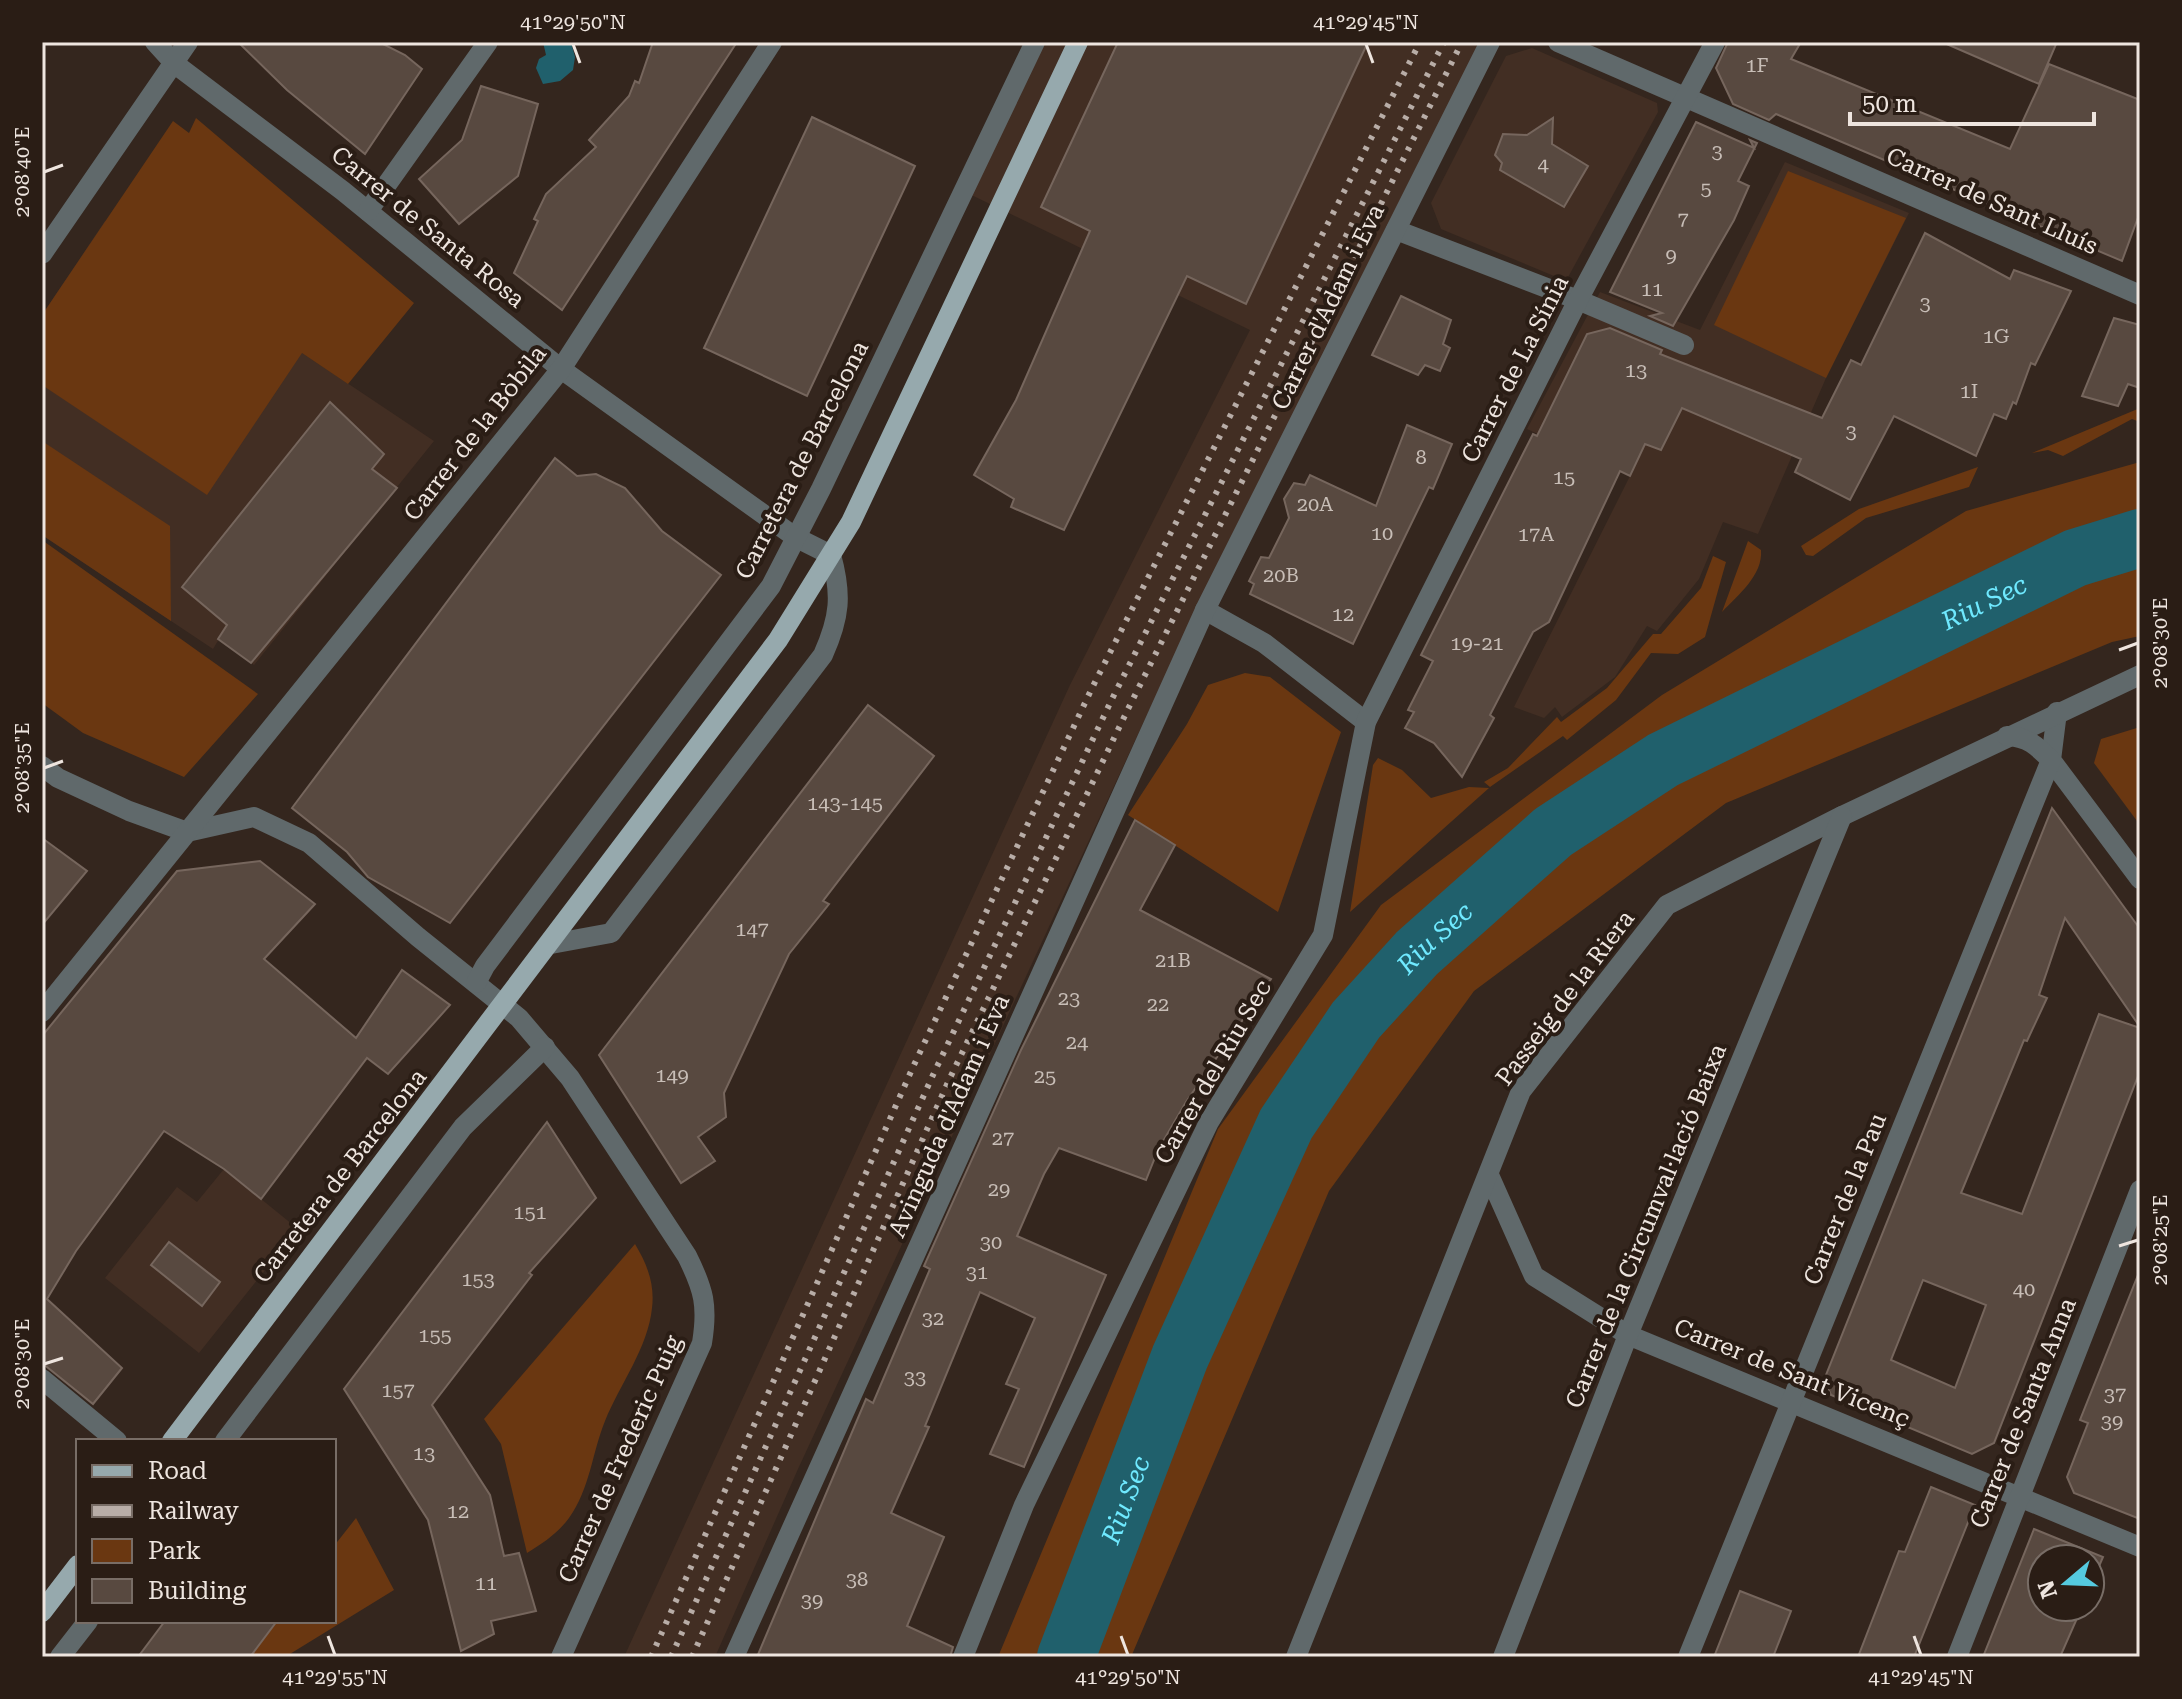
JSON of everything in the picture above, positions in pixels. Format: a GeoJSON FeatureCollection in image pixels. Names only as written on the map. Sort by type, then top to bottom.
{"type":"FeatureCollection","features":[{"type":"Feature","properties":{"kind":"main road","name":"Carretera de Barcelona"},"geometry":{"type":"LineString","coordinates":[[173,1439],[505,1006],[778,640],[855,515],[1078,42]]}},
{"type":"Feature","properties":{"kind":"main road"},"geometry":{"type":"LineString","coordinates":[[42,1612],[76,1568]]}},
{"type":"Feature","properties":{"kind":"street","name":"Carrer de Santa Rosa"},"geometry":{"type":"LineString","coordinates":[[155,42],[175,64],[368,211],[561,369],[795,537],[831,555]]}},
{"type":"Feature","properties":{"kind":"street"},"geometry":{"type":"LineString","coordinates":[[42,254],[188,42]]}},
{"type":"Feature","properties":{"kind":"street"},"geometry":{"type":"LineString","coordinates":[[368,211],[488,42]]}},
{"type":"Feature","properties":{"kind":"street","name":"Carrer de la Bòbila"},"geometry":{"type":"LineString","coordinates":[[42,1012],[561,369],[772,42]]}},
{"type":"Feature","properties":{"kind":"street","name":"Carretera de Barcelona"},"geometry":{"type":"LineString","coordinates":[[476,983],[485,966],[771,586],[821,489],[1035,42]]}},
{"type":"Feature","properties":{"kind":"street","name":"Carrer d'Adam i Eva"},"geometry":{"type":"LineString","coordinates":[[1209,603],[1490,42]]}},
{"type":"Feature","properties":{"kind":"street","name":"Carrer de Sant Lluís"},"geometry":{"type":"LineString","coordinates":[[1558,42],[1689,96],[2140,295]]}},
{"type":"Feature","properties":{"kind":"street","name":"Carrer de La Sínia"},"geometry":{"type":"LineString","coordinates":[[1366,722],[1578,300],[1715,42]]}},
{"type":"Feature","properties":{"kind":"street"},"geometry":{"type":"LineString","coordinates":[[1396,230],[1578,300],[1684,345]]}},
{"type":"Feature","properties":{"kind":"street"},"geometry":{"type":"LineString","coordinates":[[551,944],[611,933],[823,655],[835,623],[840,588],[831,555]]}},
{"type":"Feature","properties":{"kind":"street"},"geometry":{"type":"LineString","coordinates":[[1209,603],[1366,722]]}},
{"type":"Feature","properties":{"kind":"street","name":"Avinguda d'Adam i Eva"},"geometry":{"type":"LineString","coordinates":[[734,1657],[1209,603]]}},
{"type":"Feature","properties":{"kind":"street","name":"Passeig de la Riera"},"geometry":{"type":"LineString","coordinates":[[1296,1657],[1521,1091],[1667,905],[1842,816],[2140,675]]}},
{"type":"Feature","properties":{"kind":"street","name":"Carrer de la Pau"},"geometry":{"type":"LineString","coordinates":[[1688,1657],[2051,760],[2057,712]]}},
{"type":"Feature","properties":{"kind":"street","name":"Carrer del Riu Sec"},"geometry":{"type":"LineString","coordinates":[[963,1657],[1024,1505],[1209,1122],[1323,935],[1366,722]]}},
{"type":"Feature","properties":{"kind":"street"},"geometry":{"type":"LineString","coordinates":[[2007,736],[2021,737],[2036,744],[2051,760],[2140,879]]}},
{"type":"Feature","properties":{"kind":"street"},"geometry":{"type":"LineString","coordinates":[[42,766],[58,778],[129,811],[187,832]]}},
{"type":"Feature","properties":{"kind":"street","name":"Carrer de la Circumval·lació Baixa"},"geometry":{"type":"LineString","coordinates":[[1503,1657],[1628,1335],[1842,816]]}},
{"type":"Feature","properties":{"kind":"street","name":"Carrer de Frederic Puig"},"geometry":{"type":"LineString","coordinates":[[187,832],[254,817],[309,843],[505,1006],[545,1047],[581,1094],[687,1256],[701,1285],[707,1313],[702,1343],[561,1657]]}},
{"type":"Feature","properties":{"kind":"street"},"geometry":{"type":"LineString","coordinates":[[227,1439],[463,1127],[545,1047]]}},
{"type":"Feature","properties":{"kind":"street","name":"Carrer de Sant Vicenç"},"geometry":{"type":"LineString","coordinates":[[1489,1175],[1534,1276],[1628,1335],[2019,1494],[2140,1547]]}},
{"type":"Feature","properties":{"kind":"street","name":"Carrer de Santa Anna"},"geometry":{"type":"LineString","coordinates":[[1957,1657],[2140,1190]]}},
{"type":"Feature","properties":{"kind":"street"},"geometry":{"type":"LineString","coordinates":[[42,1379],[115,1439]]}},
{"type":"Feature","properties":{"kind":"street"},"geometry":{"type":"LineString","coordinates":[[60,1657],[86,1623]]}},
{"type":"Feature","properties":{"kind":"shaded area"},"geometry":{"type":"Polygon","coordinates":[[[1029,42],[1480,42],[1146,717],[798,1469],[715,1657],[624,1657],[1070,685],[1250,330],[959,189],[1029,42]]]}},
{"type":"Feature","properties":{"kind":"shaded area"},"geometry":{"type":"Polygon","coordinates":[[[1532,48],[1657,103],[1658,112],[1566,281],[1441,229],[1431,203],[1506,56],[1532,48]]]}},
{"type":"Feature","properties":{"kind":"shaded area"},"geometry":{"type":"Polygon","coordinates":[[[1785,162],[1909,213],[1826,378],[1758,534],[1723,522],[1699,579],[1657,631],[1647,626],[1615,677],[1562,717],[1555,707],[1544,718],[1514,707],[1630,476],[1527,429],[1600,292],[1700,330],[1785,162]]]}},
{"type":"Feature","properties":{"kind":"shaded area"},"geometry":{"type":"Polygon","coordinates":[[[105,221],[434,441],[254,665],[219,639],[213,649],[42,535],[42,315],[105,221]]]}},
{"type":"Feature","properties":{"kind":"shaded area"},"geometry":{"type":"Polygon","coordinates":[[[224,1169],[298,1229],[199,1353],[105,1278],[177,1187],[197,1202],[224,1169]]]}},
{"type":"Feature","properties":{"kind":"green space"},"geometry":{"type":"Polygon","coordinates":[[[196,118],[414,303],[348,384],[302,353],[207,495],[42,385],[42,315],[173,121],[189,133],[196,118]]]}},
{"type":"Feature","properties":{"kind":"green space"},"geometry":{"type":"Polygon","coordinates":[[[1788,171],[1906,218],[1826,378],[1714,325],[1788,171]]]}},
{"type":"Feature","properties":{"kind":"green space"},"geometry":{"type":"Polygon","coordinates":[[[2140,408],[2140,422],[2132,419],[2063,456],[2048,450],[2032,453],[2140,408]]]}},
{"type":"Feature","properties":{"kind":"green space"},"geometry":{"type":"Polygon","coordinates":[[[42,441],[170,526],[171,621],[42,535],[42,441]]]}},
{"type":"Feature","properties":{"kind":"green space"},"geometry":{"type":"Polygon","coordinates":[[[2140,462],[2140,636],[2112,642],[1726,803],[1474,991],[1329,1191],[1131,1657],[998,1657],[1218,1129],[1381,905],[1662,695],[1966,511],[2140,462]]]}},
{"type":"Feature","properties":{"kind":"green space"},"geometry":{"type":"Polygon","coordinates":[[[1978,467],[1969,487],[1866,518],[1813,556],[1806,555],[1801,546],[1859,509],[1978,467]]]}},
{"type":"Feature","properties":{"kind":"green space"},"geometry":{"type":"Polygon","coordinates":[[[42,540],[258,694],[184,777],[83,733],[42,703],[42,540]]]}},
{"type":"Feature","properties":{"kind":"green space"},"geometry":{"type":"Polygon","coordinates":[[[1748,541],[1761,550],[1758,568],[1749,584],[1722,612],[1748,541]]]}},
{"type":"Feature","properties":{"kind":"green space"},"geometry":{"type":"Polygon","coordinates":[[[1713,556],[1726,562],[1705,637],[1678,654],[1651,653],[1616,700],[1567,740],[1563,736],[1490,787],[1484,782],[1508,768],[1557,717],[1561,722],[1607,688],[1653,634],[1661,634],[1701,588],[1713,556]]]}},
{"type":"Feature","properties":{"kind":"green space"},"geometry":{"type":"Polygon","coordinates":[[[1245,673],[1270,677],[1341,732],[1278,912],[1128,815],[1187,724],[1208,685],[1245,673]]]}},
{"type":"Feature","properties":{"kind":"green space"},"geometry":{"type":"Polygon","coordinates":[[[2140,727],[2140,825],[2094,763],[2101,739],[2140,727]]]}},
{"type":"Feature","properties":{"kind":"green space"},"geometry":{"type":"Polygon","coordinates":[[[1378,758],[1402,770],[1431,798],[1469,787],[1489,788],[1350,912],[1373,765],[1378,758]]]}},
{"type":"Feature","properties":{"kind":"green space"},"geometry":{"type":"Polygon","coordinates":[[[635,1244],[646,1267],[652,1291],[652,1308],[645,1337],[605,1421],[576,1507],[560,1529],[527,1553],[501,1444],[484,1419],[635,1244]]]}},
{"type":"Feature","properties":{"kind":"green space"},"geometry":{"type":"Polygon","coordinates":[[[356,1518],[394,1590],[285,1657],[250,1657],[276,1623],[336,1623],[336,1543],[356,1518]]]}},
{"type":"Feature","properties":{"kind":"water"},"geometry":{"type":"Polygon","coordinates":[[[543,42],[571,42],[575,57],[573,70],[560,81],[543,84],[536,68],[539,59],[546,55],[543,42]]]}},
{"type":"Feature","properties":{"kind":"building"},"geometry":{"type":"Polygon","coordinates":[[[238,42],[379,42],[405,55],[422,69],[365,154],[287,90],[238,42]]]}},
{"type":"Feature","properties":{"kind":"building"},"geometry":{"type":"Polygon","coordinates":[[[653,42],[737,42],[562,310],[514,273],[538,221],[534,219],[546,194],[596,147],[589,140],[629,96],[635,81],[639,83],[653,42]]]}},
{"type":"Feature","properties":{"kind":"building"},"geometry":{"type":"Polygon","coordinates":[[[1118,42],[1368,42],[1246,304],[1187,276],[1064,530],[1011,507],[1014,499],[974,475],[1016,400],[1090,231],[1041,207],[1118,42]]]}},
{"type":"Feature","properties":{"kind":"building"},"geometry":{"type":"Polygon","coordinates":[[[1728,42],[1801,42],[1791,59],[2010,149],[2049,64],[2140,100],[2140,212],[2122,261],[1776,114],[1769,120],[1733,104],[1716,68],[1728,42]]]}},
{"type":"Feature","properties":{"kind":"building"},"geometry":{"type":"Polygon","coordinates":[[[1942,42],[2057,42],[2039,84],[1942,42]]]}},
{"type":"Feature","properties":{"kind":"building"},"geometry":{"type":"Polygon","coordinates":[[[481,86],[538,104],[518,176],[459,224],[419,179],[462,140],[481,86]]]}},
{"type":"Feature","properties":{"kind":"building"},"geometry":{"type":"Polygon","coordinates":[[[812,117],[915,166],[807,396],[704,348],[812,117]]]}},
{"type":"Feature","properties":{"kind":"building"},"geometry":{"type":"Polygon","coordinates":[[[1553,118],[1552,144],[1588,166],[1564,207],[1500,170],[1502,163],[1495,155],[1503,134],[1527,135],[1553,118]]]}},
{"type":"Feature","properties":{"kind":"building"},"geometry":{"type":"Polygon","coordinates":[[[1696,122],[1754,148],[1750,140],[1757,143],[1738,181],[1749,186],[1734,220],[1673,326],[1650,316],[1662,313],[1610,292],[1696,122]]]}},
{"type":"Feature","properties":{"kind":"building"},"geometry":{"type":"Polygon","coordinates":[[[1925,233],[2010,279],[2014,270],[2071,291],[2035,365],[2031,363],[2016,404],[2013,402],[2006,419],[1994,414],[1976,456],[1894,416],[1850,500],[1795,472],[1801,459],[1682,408],[1661,450],[1645,444],[1630,476],[1620,471],[1549,622],[1533,632],[1490,715],[1494,718],[1462,777],[1434,743],[1405,728],[1414,712],[1408,710],[1433,661],[1421,655],[1533,434],[1537,436],[1587,334],[1610,328],[1662,350],[1660,354],[1822,418],[1851,360],[1861,365],[1925,233]]]}},
{"type":"Feature","properties":{"kind":"building"},"geometry":{"type":"Polygon","coordinates":[[[1401,296],[1451,320],[1443,344],[1450,348],[1440,371],[1425,365],[1418,375],[1372,355],[1401,296]]]}},
{"type":"Feature","properties":{"kind":"building"},"geometry":{"type":"Polygon","coordinates":[[[2114,318],[2140,325],[2140,388],[2128,384],[2118,406],[2082,396],[2114,318]]]}},
{"type":"Feature","properties":{"kind":"building"},"geometry":{"type":"Polygon","coordinates":[[[330,402],[384,454],[372,469],[397,488],[251,663],[218,639],[227,625],[182,587],[330,402]]]}},
{"type":"Feature","properties":{"kind":"building"},"geometry":{"type":"Polygon","coordinates":[[[1407,425],[1452,444],[1433,489],[1429,487],[1353,644],[1250,594],[1254,584],[1249,581],[1261,557],[1269,558],[1289,518],[1284,499],[1294,483],[1305,485],[1310,475],[1376,506],[1407,425]]]}},
{"type":"Feature","properties":{"kind":"building"},"geometry":{"type":"Polygon","coordinates":[[[555,458],[577,476],[596,474],[625,488],[662,531],[721,575],[450,923],[368,877],[347,852],[292,808],[555,458]]]}},
{"type":"Feature","properties":{"kind":"building"},"geometry":{"type":"Polygon","coordinates":[[[868,705],[934,756],[823,901],[829,904],[789,954],[724,1093],[726,1117],[698,1137],[715,1161],[681,1183],[599,1055],[868,705]]]}},
{"type":"Feature","properties":{"kind":"building"},"geometry":{"type":"Polygon","coordinates":[[[2052,808],[2140,929],[2140,1027],[2065,918],[2039,995],[2047,998],[2027,1041],[2024,1040],[1961,1193],[2022,1214],[2099,1014],[2140,1028],[2140,1071],[1994,1443],[1972,1454],[1831,1395],[1824,1380],[2052,808]],[[1923,1280],[1891,1360],[1955,1388],[1986,1305],[1923,1280]]]}},
{"type":"Feature","properties":{"kind":"building"},"geometry":{"type":"Polygon","coordinates":[[[1135,820],[1175,845],[1140,910],[1271,979],[1186,1102],[1158,1150],[1146,1180],[1059,1148],[1044,1174],[1017,1236],[1106,1275],[1024,1467],[990,1454],[1019,1389],[1006,1384],[1035,1318],[980,1292],[925,1426],[929,1427],[891,1513],[944,1537],[907,1626],[953,1647],[950,1657],[757,1657],[866,1399],[873,1403],[930,1269],[924,1266],[1021,1050],[1135,820]]]}},
{"type":"Feature","properties":{"kind":"building"},"geometry":{"type":"Polygon","coordinates":[[[42,838],[87,871],[42,925],[42,838]]]}},
{"type":"Feature","properties":{"kind":"building"},"geometry":{"type":"Polygon","coordinates":[[[260,861],[315,904],[264,959],[356,1038],[402,970],[450,1005],[388,1074],[367,1058],[261,1199],[224,1169],[164,1131],[76,1251],[47,1299],[122,1368],[93,1404],[42,1363],[42,1036],[177,871],[260,861]]]}},
{"type":"Feature","properties":{"kind":"building"},"geometry":{"type":"Polygon","coordinates":[[[547,1122],[596,1198],[529,1273],[532,1275],[432,1405],[490,1495],[504,1556],[519,1553],[536,1611],[491,1621],[494,1634],[461,1651],[428,1520],[344,1389],[547,1122]]]}},
{"type":"Feature","properties":{"kind":"building"},"geometry":{"type":"Polygon","coordinates":[[[169,1242],[220,1282],[202,1306],[151,1265],[169,1242]]]}},
{"type":"Feature","properties":{"kind":"building"},"geometry":{"type":"Polygon","coordinates":[[[2140,1270],[2140,1519],[2074,1493],[2067,1477],[2088,1423],[2080,1420],[2140,1270]]]}},
{"type":"Feature","properties":{"kind":"building"},"geometry":{"type":"Polygon","coordinates":[[[1931,1487],[1975,1505],[1914,1657],[1858,1657],[1899,1551],[1905,1552],[1931,1487]]]}},
{"type":"Feature","properties":{"kind":"building"},"geometry":{"type":"Polygon","coordinates":[[[2034,1529],[2068,1543],[2028,1543],[2034,1529]]]}},
{"type":"Feature","properties":{"kind":"building"},"geometry":{"type":"Polygon","coordinates":[[[2026,1549],[2026,1623],[2075,1623],[2060,1657],[1983,1657],[2026,1549]]]}},
{"type":"Feature","properties":{"kind":"building"},"geometry":{"type":"Polygon","coordinates":[[[1740,1591],[1791,1611],[1773,1657],[1714,1657],[1740,1591]]]}},
{"type":"Feature","properties":{"kind":"building"},"geometry":{"type":"Polygon","coordinates":[[[164,1623],[276,1623],[250,1657],[138,1657],[164,1623]]]}},
{"type":"Feature","properties":{"kind":"waterway","name":"Riu Sec"},"geometry":{"type":"LineString","coordinates":[[1066,1657],[1180,1357],[1286,1124],[1356,1020],[1417,953],[1553,832],[1663,760],[2075,558],[2140,538]]}},
{"type":"Feature","properties":{"kind":"railway"},"geometry":{"type":"LineString","coordinates":[[651,1657],[913,1067],[1092,688],[1420,42]]}},
{"type":"Feature","properties":{"kind":"railway"},"geometry":{"type":"LineString","coordinates":[[671,1657],[933,1075],[1112,699],[1444,42]]}},
{"type":"Feature","properties":{"kind":"railway"},"geometry":{"type":"LineString","coordinates":[[692,1657],[949,1080],[1129,707],[1462,42]]}}]}
